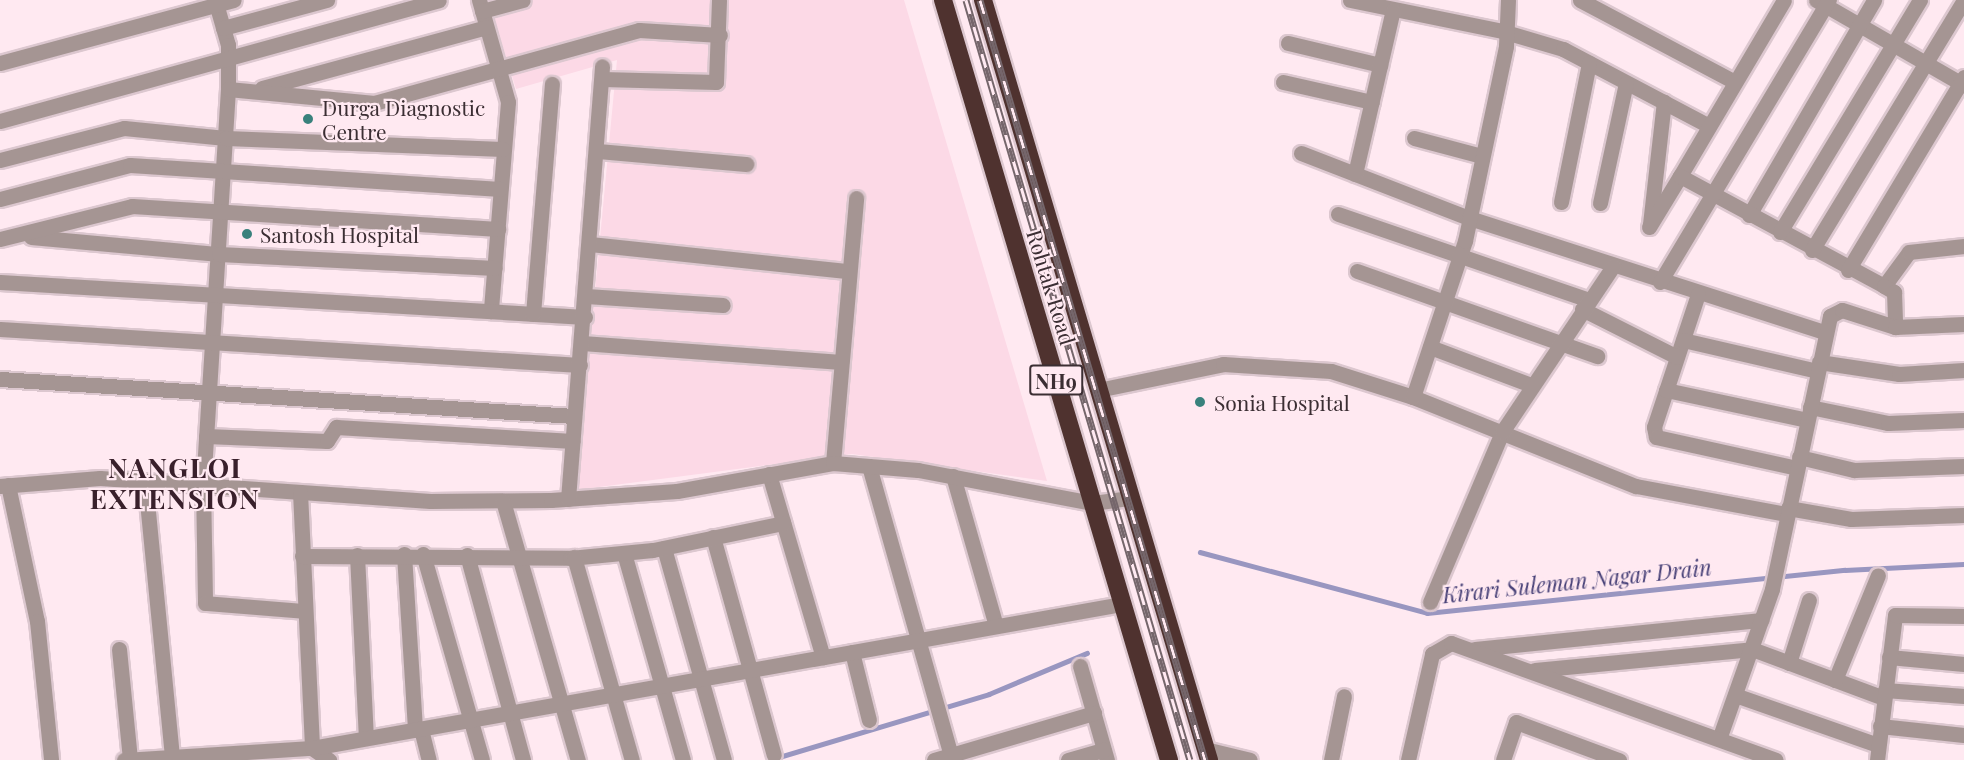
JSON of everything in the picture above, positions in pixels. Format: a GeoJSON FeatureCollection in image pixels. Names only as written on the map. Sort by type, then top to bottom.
{"type":"FeatureCollection","features":[{"type":"Feature","properties":{"kind":"highway","name":"Rohtak Road"},"geometry":{"type":"LineString","coordinates":[[943,0],[1169,760]]}},
{"type":"Feature","properties":{"kind":"highway","name":"Rohtak Road"},"geometry":{"type":"LineString","coordinates":[[983,0],[1207,754]]}},
{"type":"Feature","properties":{"kind":"street"},"geometry":{"type":"LineString","coordinates":[[0,63],[216,2],[234,0]]}},
{"type":"Feature","properties":{"kind":"street"},"geometry":{"type":"LineString","coordinates":[[224,28],[327,0]]}},
{"type":"Feature","properties":{"kind":"street"},"geometry":{"type":"LineString","coordinates":[[0,121],[228,56],[439,0]]}},
{"type":"Feature","properties":{"kind":"street"},"geometry":{"type":"LineString","coordinates":[[491,311],[508,102],[480,6],[523,0]]}},
{"type":"Feature","properties":{"kind":"street"},"geometry":{"type":"LineString","coordinates":[[568,499],[585,317],[602,73],[716,82],[720,34],[719,0]]}},
{"type":"Feature","properties":{"kind":"street"},"geometry":{"type":"LineString","coordinates":[[1350,0],[1502,31],[1589,63],[1709,126]]}},
{"type":"Feature","properties":{"kind":"street"},"geometry":{"type":"LineString","coordinates":[[1413,397],[1460,256],[1506,46],[1502,31],[1508,0]]}},
{"type":"Feature","properties":{"kind":"street"},"geometry":{"type":"LineString","coordinates":[[1580,0],[1735,82]]}},
{"type":"Feature","properties":{"kind":"street"},"geometry":{"type":"LineString","coordinates":[[1664,102],[1649,227],[1784,0]]}},
{"type":"Feature","properties":{"kind":"street"},"geometry":{"type":"LineString","coordinates":[[1749,215],[1874,0]]}},
{"type":"Feature","properties":{"kind":"street"},"geometry":{"type":"LineString","coordinates":[[1780,232],[1920,0]]}},
{"type":"Feature","properties":{"kind":"street"},"geometry":{"type":"LineString","coordinates":[[1812,250],[1964,0]]}},
{"type":"Feature","properties":{"kind":"street"},"geometry":{"type":"LineString","coordinates":[[216,2],[224,28],[228,56],[228,89],[225,170],[203,485],[206,604],[305,611]]}},
{"type":"Feature","properties":{"kind":"street"},"geometry":{"type":"LineString","coordinates":[[1660,282],[1714,195],[1824,2],[1925,62],[1963,81],[1848,270]]}},
{"type":"Feature","properties":{"kind":"street"},"geometry":{"type":"LineString","coordinates":[[1355,174],[1393,10]]}},
{"type":"Feature","properties":{"kind":"street"},"geometry":{"type":"LineString","coordinates":[[250,91],[486,27]]}},
{"type":"Feature","properties":{"kind":"street"},"geometry":{"type":"LineString","coordinates":[[228,89],[374,103],[497,65],[639,30],[720,34]]}},
{"type":"Feature","properties":{"kind":"street"},"geometry":{"type":"LineString","coordinates":[[1288,43],[1380,65]]}},
{"type":"Feature","properties":{"kind":"street"},"geometry":{"type":"LineString","coordinates":[[1562,202],[1589,63]]}},
{"type":"Feature","properties":{"kind":"street"},"geometry":{"type":"LineString","coordinates":[[1283,82],[1372,102]]}},
{"type":"Feature","properties":{"kind":"street"},"geometry":{"type":"LineString","coordinates":[[1600,203],[1626,83]]}},
{"type":"Feature","properties":{"kind":"street"},"geometry":{"type":"LineString","coordinates":[[533,314],[552,84]]}},
{"type":"Feature","properties":{"kind":"street"},"geometry":{"type":"LineString","coordinates":[[0,160],[119,128],[226,138],[503,149]]}},
{"type":"Feature","properties":{"kind":"street"},"geometry":{"type":"LineString","coordinates":[[1414,138],[1482,156]]}},
{"type":"Feature","properties":{"kind":"street"},"geometry":{"type":"LineString","coordinates":[[597,151],[746,164]]}},
{"type":"Feature","properties":{"kind":"street"},"geometry":{"type":"LineString","coordinates":[[1301,153],[1469,218],[1660,282],[1825,332]]}},
{"type":"Feature","properties":{"kind":"street"},"geometry":{"type":"LineString","coordinates":[[0,199],[125,165],[500,189]]}},
{"type":"Feature","properties":{"kind":"street"},"geometry":{"type":"LineString","coordinates":[[1680,176],[1848,270],[1894,292],[1895,327]]}},
{"type":"Feature","properties":{"kind":"street"},"geometry":{"type":"LineString","coordinates":[[833,464],[856,198]]}},
{"type":"Feature","properties":{"kind":"street"},"geometry":{"type":"LineString","coordinates":[[0,239],[20,236],[125,207],[498,229]]}},
{"type":"Feature","properties":{"kind":"street"},"geometry":{"type":"LineString","coordinates":[[1338,214],[1460,256],[1586,305],[1677,357]]}},
{"type":"Feature","properties":{"kind":"street"},"geometry":{"type":"LineString","coordinates":[[20,236],[219,254],[495,268]]}},
{"type":"Feature","properties":{"kind":"street"},"geometry":{"type":"LineString","coordinates":[[590,244],[849,271]]}},
{"type":"Feature","properties":{"kind":"street"},"geometry":{"type":"LineString","coordinates":[[1884,286],[1909,252],[1964,246]]}},
{"type":"Feature","properties":{"kind":"street"},"geometry":{"type":"LineString","coordinates":[[1430,602],[1502,432],[1559,342],[1612,266]]}},
{"type":"Feature","properties":{"kind":"street"},"geometry":{"type":"LineString","coordinates":[[1358,272],[1597,356]]}},
{"type":"Feature","properties":{"kind":"street"},"geometry":{"type":"LineString","coordinates":[[0,282],[585,317]]}},
{"type":"Feature","properties":{"kind":"street"},"geometry":{"type":"LineString","coordinates":[[1698,294],[1666,390],[1656,437],[1854,470],[1964,466]]}},
{"type":"Feature","properties":{"kind":"street"},"geometry":{"type":"LineString","coordinates":[[586,296],[723,305]]}},
{"type":"Feature","properties":{"kind":"street"},"geometry":{"type":"LineString","coordinates":[[1719,740],[1772,588],[1830,315],[1842,310],[1895,327],[1964,324]]}},
{"type":"Feature","properties":{"kind":"street"},"geometry":{"type":"LineString","coordinates":[[0,329],[580,365]]}},
{"type":"Feature","properties":{"kind":"street"},"geometry":{"type":"LineString","coordinates":[[1683,340],[1818,366],[1887,374],[1964,370]]}},
{"type":"Feature","properties":{"kind":"street"},"geometry":{"type":"LineString","coordinates":[[582,343],[842,362]]}},
{"type":"Feature","properties":{"kind":"street"},"geometry":{"type":"LineString","coordinates":[[1430,347],[1531,385]]}},
{"type":"Feature","properties":{"kind":"street"},"geometry":{"type":"LineString","coordinates":[[1098,390],[1223,364],[1331,371],[1413,397],[1636,486],[1787,511],[1851,519],[1964,515]]}},
{"type":"Feature","properties":{"kind":"street"},"geometry":{"type":"LineString","coordinates":[[0,379],[210,390],[574,416]]}},
{"type":"Feature","properties":{"kind":"street"},"geometry":{"type":"LineString","coordinates":[[1666,390],[1808,414],[1888,423],[1964,420]]}},
{"type":"Feature","properties":{"kind":"street"},"geometry":{"type":"LineString","coordinates":[[206,436],[327,441],[336,427],[573,441]]}},
{"type":"Feature","properties":{"kind":"street"},"geometry":{"type":"LineString","coordinates":[[51,760],[37,621],[4,485],[100,478],[300,492],[504,501],[568,499],[677,490],[833,464],[953,476],[1093,503],[1130,498]]}},
{"type":"Feature","properties":{"kind":"street"},"geometry":{"type":"LineString","coordinates":[[869,466],[951,758]]}},
{"type":"Feature","properties":{"kind":"street"},"geometry":{"type":"LineString","coordinates":[[769,474],[823,657]]}},
{"type":"Feature","properties":{"kind":"street"},"geometry":{"type":"LineString","coordinates":[[953,476],[996,626]]}},
{"type":"Feature","properties":{"kind":"street"},"geometry":{"type":"LineString","coordinates":[[145,481],[172,756]]}},
{"type":"Feature","properties":{"kind":"street"},"geometry":{"type":"LineString","coordinates":[[300,492],[312,748]]}},
{"type":"Feature","properties":{"kind":"street"},"geometry":{"type":"LineString","coordinates":[[504,501],[578,760]]}},
{"type":"Feature","properties":{"kind":"street"},"geometry":{"type":"LineString","coordinates":[[302,556],[423,554],[574,557],[664,548],[783,523]]}},
{"type":"Feature","properties":{"kind":"street"},"geometry":{"type":"LineString","coordinates":[[713,537],[774,755]]}},
{"type":"Feature","properties":{"kind":"street"},"geometry":{"type":"LineString","coordinates":[[664,548],[703,678],[723,760]]}},
{"type":"Feature","properties":{"kind":"street"},"geometry":{"type":"LineString","coordinates":[[624,552],[683,760]]}},
{"type":"Feature","properties":{"kind":"street"},"geometry":{"type":"LineString","coordinates":[[404,554],[418,729],[429,760]]}},
{"type":"Feature","properties":{"kind":"street"},"geometry":{"type":"LineString","coordinates":[[423,554],[482,760]]}},
{"type":"Feature","properties":{"kind":"street"},"geometry":{"type":"LineString","coordinates":[[357,555],[366,738]]}},
{"type":"Feature","properties":{"kind":"street"},"geometry":{"type":"LineString","coordinates":[[467,555],[523,760]]}},
{"type":"Feature","properties":{"kind":"street"},"geometry":{"type":"LineString","coordinates":[[574,557],[632,760]]}},
{"type":"Feature","properties":{"kind":"street"},"geometry":{"type":"LineString","coordinates":[[1834,680],[1878,575]]}},
{"type":"Feature","properties":{"kind":"street"},"geometry":{"type":"LineString","coordinates":[[1789,663],[1809,600]]}},
{"type":"Feature","properties":{"kind":"street"},"geometry":{"type":"LineString","coordinates":[[124,760],[312,748],[1122,604]]}},
{"type":"Feature","properties":{"kind":"street"},"geometry":{"type":"LineString","coordinates":[[1735,695],[1877,753],[1893,619],[1899,612],[1964,616]]}},
{"type":"Feature","properties":{"kind":"street"},"geometry":{"type":"LineString","coordinates":[[1470,650],[1762,620]]}},
{"type":"Feature","properties":{"kind":"street"},"geometry":{"type":"LineString","coordinates":[[1408,760],[1432,654],[1443,643],[1470,650],[1776,760]]}},
{"type":"Feature","properties":{"kind":"street"},"geometry":{"type":"LineString","coordinates":[[119,649],[130,760]]}},
{"type":"Feature","properties":{"kind":"street"},"geometry":{"type":"LineString","coordinates":[[1529,671],[1752,650],[1834,680],[1885,694],[1964,696]]}},
{"type":"Feature","properties":{"kind":"street"},"geometry":{"type":"LineString","coordinates":[[852,652],[869,720]]}},
{"type":"Feature","properties":{"kind":"street"},"geometry":{"type":"LineString","coordinates":[[1889,657],[1964,664]]}},
{"type":"Feature","properties":{"kind":"street"},"geometry":{"type":"LineString","coordinates":[[1068,760],[1106,755],[1080,666]]}},
{"type":"Feature","properties":{"kind":"street"},"geometry":{"type":"LineString","coordinates":[[1331,760],[1344,696]]}},
{"type":"Feature","properties":{"kind":"street"},"geometry":{"type":"LineString","coordinates":[[934,760],[951,758],[1094,713]]}},
{"type":"Feature","properties":{"kind":"street"},"geometry":{"type":"LineString","coordinates":[[1503,760],[1516,722],[1598,756],[1619,760]]}},
{"type":"Feature","properties":{"kind":"street"},"geometry":{"type":"LineString","coordinates":[[1881,726],[1964,735]]}},
{"type":"Feature","properties":{"kind":"street"},"geometry":{"type":"LineString","coordinates":[[312,748],[329,760]]}},
{"type":"Feature","properties":{"kind":"street"},"geometry":{"type":"LineString","coordinates":[[1207,754],[1250,760]]}},
{"type":"Feature","properties":{"kind":"shaded area"},"geometry":{"type":"Polygon","coordinates":[[[488,0],[904,0],[1047,481],[852,454],[576,490],[617,60],[516,89],[488,0]]]}},
{"type":"Feature","properties":{"kind":"waterway","name":"Kirari Suleman Nagar Drain"},"geometry":{"type":"LineString","coordinates":[[1200,552],[1427,613],[1845,570],[1964,564]]}},
{"type":"Feature","properties":{"kind":"waterway","name":"Kirari Suleman Nagar Drain"},"geometry":{"type":"LineString","coordinates":[[776,758],[989,694],[1087,653]]}},
{"type":"Feature","properties":{"kind":"railway"},"geometry":{"type":"LineString","coordinates":[[966,0],[1190,760]]}},
{"type":"Feature","properties":{"kind":"railway"},"geometry":{"type":"LineString","coordinates":[[980,0],[1205,760]]}},
{"type":"Feature","properties":{"kind":"place","name":"Durga Diagnostic Centre"},"geometry":{"type":"Point","coordinates":[308,119]}},
{"type":"Feature","properties":{"kind":"place","name":"Santosh Hospital"},"geometry":{"type":"Point","coordinates":[247,234]}},
{"type":"Feature","properties":{"kind":"place","name":"Sonia Hospital"},"geometry":{"type":"Point","coordinates":[1200,402]}},
{"type":"Feature","properties":{"kind":"district","name":"NANGLOI EXTENSION"},"geometry":{"type":"Point","coordinates":[175,482]}}]}
